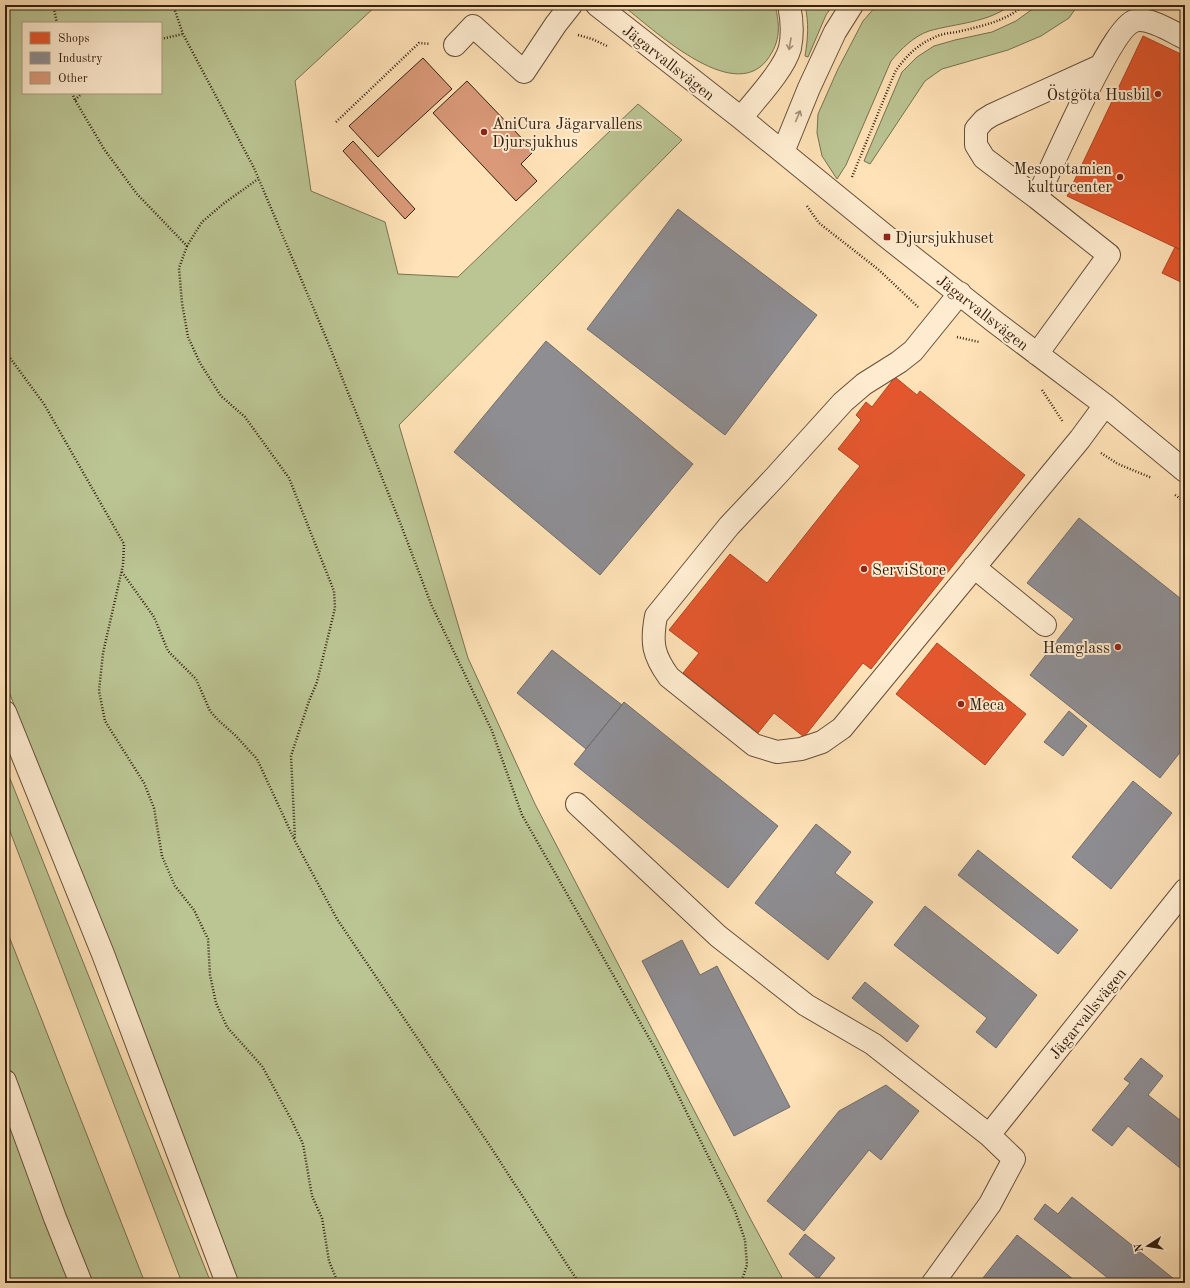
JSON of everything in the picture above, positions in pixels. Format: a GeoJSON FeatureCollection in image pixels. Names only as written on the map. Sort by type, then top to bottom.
{"type":"FeatureCollection","features":[{"type":"Feature","properties":{"kind":"street"},"geometry":{"type":"LineString","coordinates":[[455,45],[473,26],[524,72],[556,24],[571,5]]}},
{"type":"Feature","properties":{"kind":"street","name":"Jägarvallsvägen"},"geometry":{"type":"LineString","coordinates":[[597,5],[741,118],[838,198],[1037,354],[1105,405],[1185,471]]}},
{"type":"Feature","properties":{"kind":"street"},"geometry":{"type":"LineString","coordinates":[[741,118],[784,62],[789,49],[792,33],[792,17],[789,5]]}},
{"type":"Feature","properties":{"kind":"street"},"geometry":{"type":"LineString","coordinates":[[783,152],[809,88],[835,32],[852,5]]}},
{"type":"Feature","properties":{"kind":"street"},"geometry":{"type":"LineString","coordinates":[[1037,198],[1100,66],[1125,27],[1133,21],[1145,19],[1185,38]]}},
{"type":"Feature","properties":{"kind":"street"},"geometry":{"type":"LineString","coordinates":[[1037,354],[1109,254],[984,158],[976,145],[976,128],[984,120],[992,116],[1100,66]]}},
{"type":"Feature","properties":{"kind":"street"},"geometry":{"type":"LineString","coordinates":[[960,293],[913,351],[899,362],[864,384],[842,402],[729,526],[656,616],[653,632],[654,650],[660,664],[669,678],[754,745],[777,752],[801,749],[822,742],[842,728],[1080,439],[1105,405]]}},
{"type":"Feature","properties":{"kind":"street"},"geometry":{"type":"LineString","coordinates":[[974,567],[1045,625]]}},
{"type":"Feature","properties":{"kind":"street"},"geometry":{"type":"LineString","coordinates":[[5,712],[103,954],[227,1283]]}},
{"type":"Feature","properties":{"kind":"street"},"geometry":{"type":"LineString","coordinates":[[577,804],[718,936],[806,1005],[872,1044],[989,1135],[1014,1159],[990,1204],[937,1282]]}},
{"type":"Feature","properties":{"kind":"street","name":"Jägarvallsvägen"},"geometry":{"type":"LineString","coordinates":[[989,1135],[1185,890]]}},
{"type":"Feature","properties":{"kind":"street"},"geometry":{"type":"LineString","coordinates":[[5,1081],[55,1218],[81,1283]]}},
{"type":"Feature","properties":{"kind":"path"},"geometry":{"type":"LineString","coordinates":[[53,5],[57,22]]}},
{"type":"Feature","properties":{"kind":"path"},"geometry":{"type":"LineString","coordinates":[[173,5],[183,34],[258,179],[327,340],[431,604],[492,732],[522,815],[657,1052],[735,1211],[745,1240],[748,1265],[741,1283]]}},
{"type":"Feature","properties":{"kind":"path"},"geometry":{"type":"LineString","coordinates":[[819,223],[849,183],[895,72],[904,59],[921,44],[935,37],[988,25],[1005,18],[1024,5]]}},
{"type":"Feature","properties":{"kind":"path"},"geometry":{"type":"LineString","coordinates":[[556,24],[573,34],[592,39],[609,47]]}},
{"type":"Feature","properties":{"kind":"path"},"geometry":{"type":"LineString","coordinates":[[162,40],[183,34]]}},
{"type":"Feature","properties":{"kind":"path"},"geometry":{"type":"LineString","coordinates":[[336,122],[420,43],[455,45]]}},
{"type":"Feature","properties":{"kind":"path"},"geometry":{"type":"LineString","coordinates":[[72,94],[104,149],[137,194],[187,246]]}},
{"type":"Feature","properties":{"kind":"path"},"geometry":{"type":"LineString","coordinates":[[75,100],[81,94]]}},
{"type":"Feature","properties":{"kind":"path"},"geometry":{"type":"LineString","coordinates":[[258,179],[223,204],[202,222],[187,246],[179,268],[182,303],[188,337],[200,363],[221,396],[245,417],[289,478],[334,591],[335,608],[317,682],[309,701],[291,756],[295,841]]}},
{"type":"Feature","properties":{"kind":"path"},"geometry":{"type":"LineString","coordinates":[[806,204],[819,223],[879,270],[936,322],[954,336],[983,344]]}},
{"type":"Feature","properties":{"kind":"path"},"geometry":{"type":"LineString","coordinates":[[5,350],[44,404],[124,544],[122,571],[103,653],[99,691],[105,721],[144,783],[154,808],[162,856],[175,886],[194,910],[208,939],[210,975],[216,1003],[227,1027],[262,1066],[303,1144],[312,1196],[322,1218],[329,1261],[338,1283]]}},
{"type":"Feature","properties":{"kind":"path"},"geometry":{"type":"LineString","coordinates":[[1041,388],[1064,424],[1080,439],[1118,464],[1151,477],[1157,481]]}},
{"type":"Feature","properties":{"kind":"path"},"geometry":{"type":"LineString","coordinates":[[1174,494],[1185,502]]}},
{"type":"Feature","properties":{"kind":"path"},"geometry":{"type":"LineString","coordinates":[[122,571],[154,617],[168,651],[196,679],[210,711],[257,759],[295,841],[338,919],[486,1140],[579,1283]]}},
{"type":"Feature","properties":{"kind":"green space"},"geometry":{"type":"Polygon","coordinates":[[[5,5],[377,5],[295,81],[311,191],[385,222],[398,274],[458,277],[638,104],[682,140],[399,425],[468,658],[535,804],[785,1283],[235,1283],[110,944],[5,682],[5,5]]]}},
{"type":"Feature","properties":{"kind":"green space"},"geometry":{"type":"Polygon","coordinates":[[[622,5],[775,5],[778,20],[777,40],[772,53],[767,60],[752,72],[734,74],[714,68],[693,58],[652,30],[622,5]]]}},
{"type":"Feature","properties":{"kind":"green space"},"geometry":{"type":"Polygon","coordinates":[[[805,5],[833,5],[826,15],[808,57],[805,56],[808,31],[805,5]]]}},
{"type":"Feature","properties":{"kind":"green space"},"geometry":{"type":"Polygon","coordinates":[[[877,5],[1011,5],[992,16],[923,33],[908,43],[899,52],[891,61],[846,165],[837,179],[822,156],[817,133],[818,114],[838,69],[863,21],[877,5]]]}},
{"type":"Feature","properties":{"kind":"green space"},"geometry":{"type":"Polygon","coordinates":[[[1038,5],[1078,5],[1069,18],[1041,36],[1008,50],[942,69],[925,81],[870,164],[864,161],[902,72],[917,57],[934,46],[992,32],[1016,21],[1038,5]]]}},
{"type":"Feature","properties":{"kind":"green space"},"geometry":{"type":"Polygon","coordinates":[[[5,766],[211,1283],[182,1283],[5,818],[5,766]]]}},
{"type":"Feature","properties":{"kind":"green space"},"geometry":{"type":"Polygon","coordinates":[[[5,926],[145,1283],[5,1283],[5,926]]]}},
{"type":"Feature","properties":{"kind":"building: Shops"},"geometry":{"type":"Polygon","coordinates":[[[1143,36],[1185,56],[1185,252],[1067,196],[1143,36]]]}},
{"type":"Feature","properties":{"kind":"building: Shops"},"geometry":{"type":"Polygon","coordinates":[[[1175,247],[1185,252],[1185,284],[1162,273],[1175,247]]]}},
{"type":"Feature","properties":{"kind":"building: Shops","name":"ServiStore"},"geometry":{"type":"Polygon","coordinates":[[[895,377],[917,395],[920,391],[1025,475],[871,669],[863,663],[804,737],[774,713],[758,733],[683,673],[699,653],[669,630],[730,554],[767,583],[860,466],[838,449],[861,420],[856,415],[866,402],[872,407],[895,377]]]}},
{"type":"Feature","properties":{"kind":"building: Shops","name":"Meca"},"geometry":{"type":"Polygon","coordinates":[[[937,643],[1026,714],[985,765],[896,694],[937,643]]]}},
{"type":"Feature","properties":{"kind":"building: Industry"},"geometry":{"type":"Polygon","coordinates":[[[678,209],[817,315],[725,435],[587,329],[678,209]]]}},
{"type":"Feature","properties":{"kind":"building: Industry"},"geometry":{"type":"Polygon","coordinates":[[[546,341],[693,464],[600,575],[454,452],[546,341]]]}},
{"type":"Feature","properties":{"kind":"building: Industry","name":"Hemglass"},"geometry":{"type":"Polygon","coordinates":[[[1079,518],[1185,602],[1185,746],[1160,778],[1030,675],[1074,619],[1027,583],[1079,518]]]}},
{"type":"Feature","properties":{"kind":"building: Industry"},"geometry":{"type":"Polygon","coordinates":[[[552,650],[622,705],[586,749],[517,693],[552,650]]]}},
{"type":"Feature","properties":{"kind":"building: Industry"},"geometry":{"type":"Polygon","coordinates":[[[624,702],[778,826],[728,888],[574,764],[624,702]]]}},
{"type":"Feature","properties":{"kind":"building: Industry"},"geometry":{"type":"Polygon","coordinates":[[[1069,711],[1087,726],[1063,756],[1044,742],[1069,711]]]}},
{"type":"Feature","properties":{"kind":"building: Industry"},"geometry":{"type":"Polygon","coordinates":[[[1133,781],[1172,813],[1111,889],[1072,857],[1133,781]]]}},
{"type":"Feature","properties":{"kind":"building: Industry"},"geometry":{"type":"Polygon","coordinates":[[[816,824],[851,852],[835,873],[873,902],[828,960],[755,903],[816,824]]]}},
{"type":"Feature","properties":{"kind":"building: Industry"},"geometry":{"type":"Polygon","coordinates":[[[978,850],[1078,930],[1058,954],[958,875],[978,850]]]}},
{"type":"Feature","properties":{"kind":"building: Industry"},"geometry":{"type":"Polygon","coordinates":[[[925,906],[1037,995],[996,1048],[976,1032],[987,1018],[894,945],[925,906]]]}},
{"type":"Feature","properties":{"kind":"building: Industry"},"geometry":{"type":"Polygon","coordinates":[[[682,940],[700,975],[717,966],[790,1107],[734,1136],[642,961],[682,940]]]}},
{"type":"Feature","properties":{"kind":"building: Industry"},"geometry":{"type":"Polygon","coordinates":[[[865,982],[919,1026],[907,1042],[852,998],[865,982]]]}},
{"type":"Feature","properties":{"kind":"building: Industry"},"geometry":{"type":"Polygon","coordinates":[[[1141,1058],[1163,1076],[1148,1095],[1185,1124],[1185,1172],[1128,1126],[1112,1146],[1092,1130],[1130,1083],[1124,1079],[1141,1058]]]}},
{"type":"Feature","properties":{"kind":"building: Industry"},"geometry":{"type":"Polygon","coordinates":[[[886,1085],[919,1111],[881,1160],[869,1150],[804,1231],[767,1201],[839,1111],[886,1085]]]}},
{"type":"Feature","properties":{"kind":"building: Industry"},"geometry":{"type":"Polygon","coordinates":[[[1072,1197],[1174,1279],[1170,1283],[1114,1283],[1034,1219],[1045,1204],[1058,1214],[1072,1197]]]}},
{"type":"Feature","properties":{"kind":"building: Industry"},"geometry":{"type":"Polygon","coordinates":[[[805,1234],[835,1258],[818,1279],[789,1254],[805,1234]]]}},
{"type":"Feature","properties":{"kind":"building: Industry"},"geometry":{"type":"Polygon","coordinates":[[[1017,1235],[1078,1283],[979,1283],[1017,1235]]]}},
{"type":"Feature","properties":{"kind":"building: Other","name":"AniCura Jägarvallens Djursjukhus"},"geometry":{"type":"Polygon","coordinates":[[[423,58],[452,89],[378,157],[349,126],[423,58]]]}},
{"type":"Feature","properties":{"kind":"building: Other","name":"AniCura Jägarvallens Djursjukhus"},"geometry":{"type":"Polygon","coordinates":[[[467,81],[534,151],[521,164],[537,181],[516,201],[433,113],[467,81]]]}},
{"type":"Feature","properties":{"kind":"building: Other"},"geometry":{"type":"Polygon","coordinates":[[[353,141],[415,209],[405,219],[343,151],[353,141]]]}},
{"type":"Feature","properties":{"kind":"place","name":"Östgöta Husbil"},"geometry":{"type":"Point","coordinates":[1158,94]}},
{"type":"Feature","properties":{"kind":"place","name":"AniCura Jägarvallens Djursjukhus"},"geometry":{"type":"Point","coordinates":[484,132]}},
{"type":"Feature","properties":{"kind":"place","name":"Mesopotamien kulturcenter"},"geometry":{"type":"Point","coordinates":[1120,177]}},
{"type":"Feature","properties":{"kind":"place","name":"Djursjukhuset"},"geometry":{"type":"Point","coordinates":[887,237]}},
{"type":"Feature","properties":{"kind":"place","name":"ServiStore"},"geometry":{"type":"Point","coordinates":[864,569]}},
{"type":"Feature","properties":{"kind":"place","name":"Hemglass"},"geometry":{"type":"Point","coordinates":[1118,647]}},
{"type":"Feature","properties":{"kind":"place","name":"Meca"},"geometry":{"type":"Point","coordinates":[961,704]}}]}
